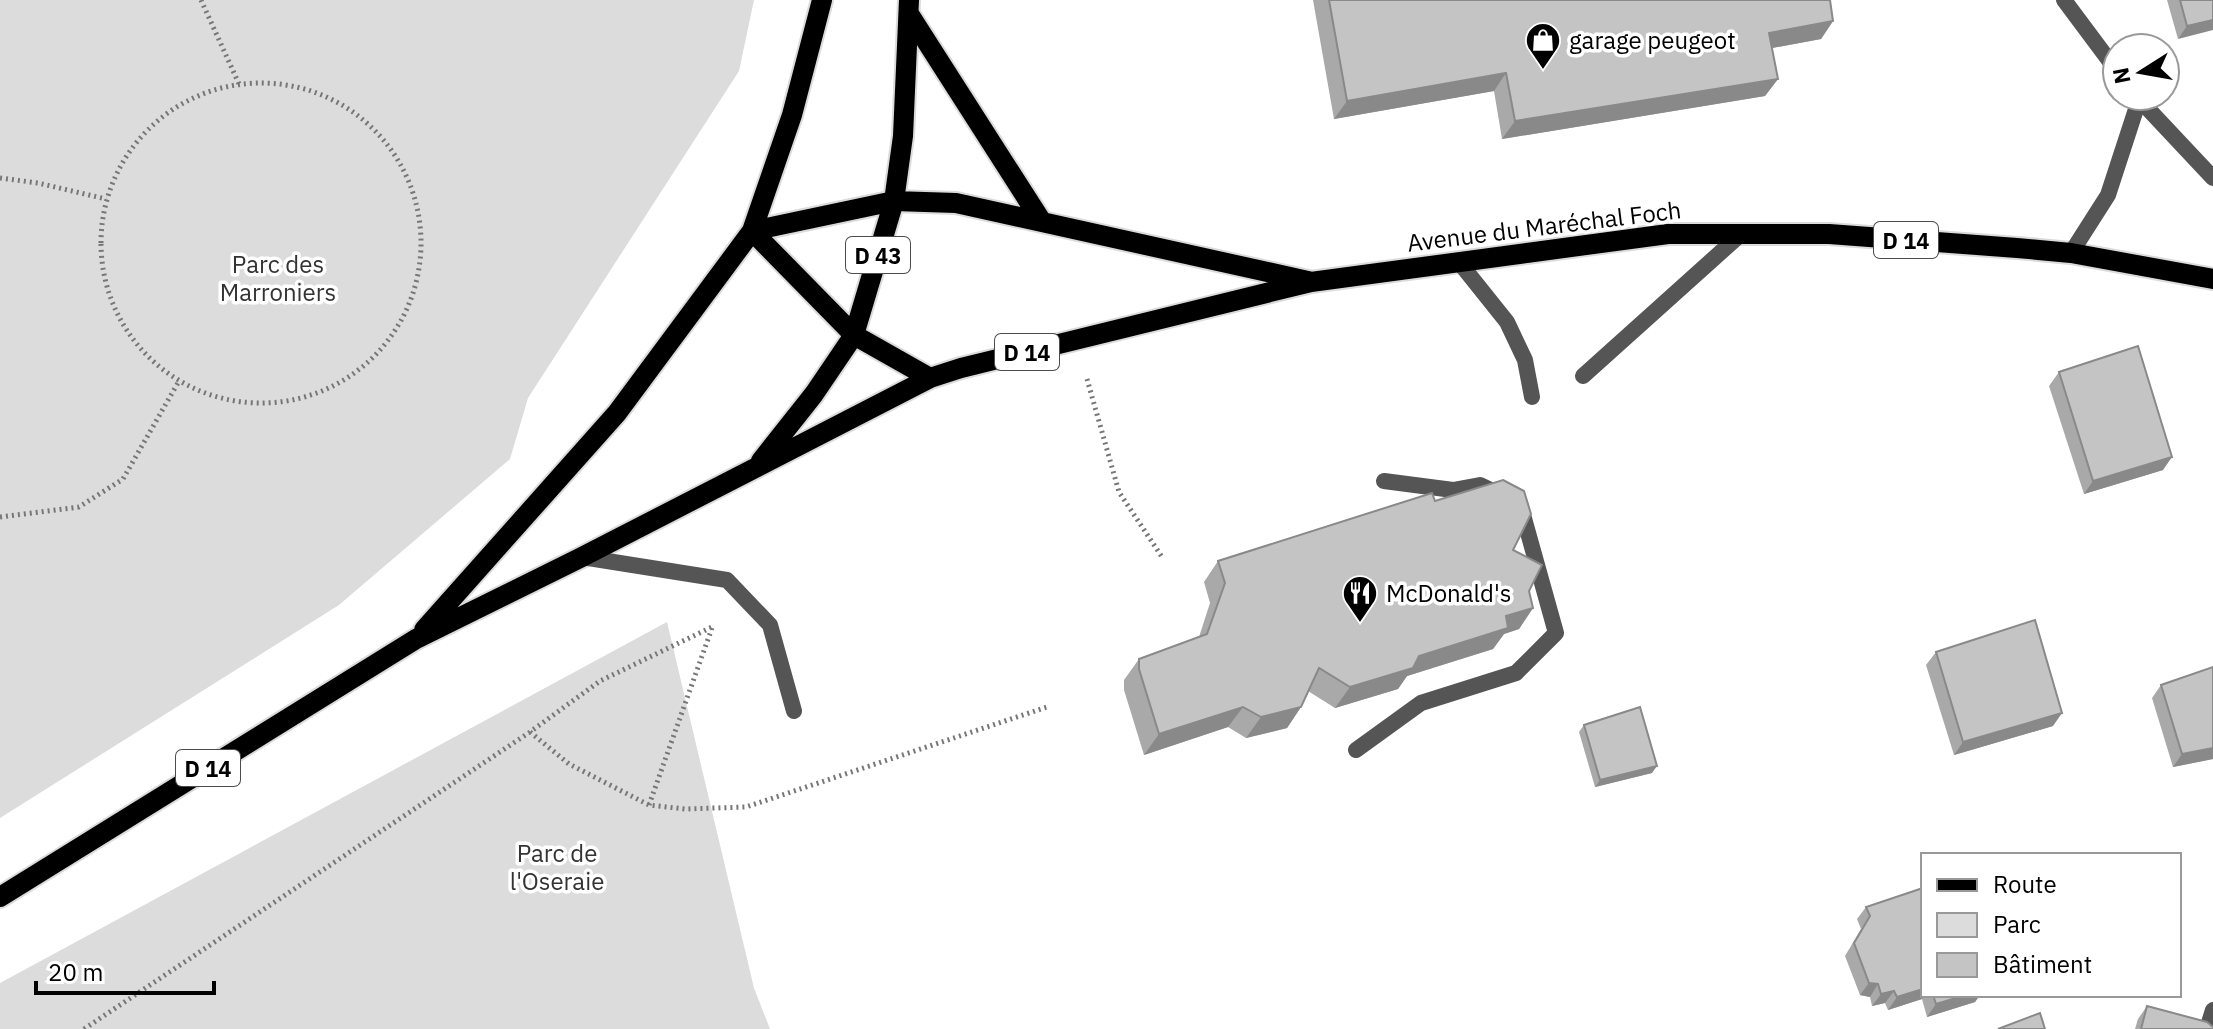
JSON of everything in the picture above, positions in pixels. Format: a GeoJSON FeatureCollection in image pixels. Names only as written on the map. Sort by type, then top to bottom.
{"type":"FeatureCollection","features":[{"type":"Feature","properties":{"kind":"main road"},"geometry":{"type":"LineString","coordinates":[[822,0],[792,115],[752,231],[854,335],[930,378]]}},
{"type":"Feature","properties":{"kind":"main road"},"geometry":{"type":"LineString","coordinates":[[909,7],[1042,222]]}},
{"type":"Feature","properties":{"kind":"main road","name":"D 43"},"geometry":{"type":"LineString","coordinates":[[758,465],[814,394],[854,335],[894,201],[903,136],[909,7]]}},
{"type":"Feature","properties":{"kind":"main road","name":"D 14"},"geometry":{"type":"LineString","coordinates":[[416,639],[617,413],[752,231],[894,201],[956,203],[1311,282]]}},
{"type":"Feature","properties":{"kind":"main road","name":"Avenue du Maréchal Foch"},"geometry":{"type":"LineString","coordinates":[[1311,282],[1668,234],[1829,234],[2071,253],[2213,279]]}},
{"type":"Feature","properties":{"kind":"main road","name":"D 14"},"geometry":{"type":"LineString","coordinates":[[0,897],[416,639],[930,378],[1311,282]]}},
{"type":"Feature","properties":{"kind":"street"},"geometry":{"type":"LineString","coordinates":[[2064,0],[2101,50]]}},
{"type":"Feature","properties":{"kind":"street"},"geometry":{"type":"LineString","coordinates":[[2071,253],[2108,195],[2133,112]]}},
{"type":"Feature","properties":{"kind":"street"},"geometry":{"type":"LineString","coordinates":[[2150,112],[2213,178]]}},
{"type":"Feature","properties":{"kind":"street"},"geometry":{"type":"LineString","coordinates":[[1583,376],[1741,234]]}},
{"type":"Feature","properties":{"kind":"street"},"geometry":{"type":"LineString","coordinates":[[1459,262],[1507,322],[1525,360],[1532,397]]}},
{"type":"Feature","properties":{"kind":"street"},"geometry":{"type":"LineString","coordinates":[[1356,750],[1421,703],[1516,673],[1556,633],[1520,504],[1480,485],[1453,490],[1384,481]]}},
{"type":"Feature","properties":{"kind":"street"},"geometry":{"type":"LineString","coordinates":[[582,557],[727,580],[770,625],[794,711]]}},
{"type":"Feature","properties":{"kind":"street"},"geometry":{"type":"LineString","coordinates":[[2207,1029],[2213,1010]]}},
{"type":"Feature","properties":{"kind":"path"},"geometry":{"type":"LineString","coordinates":[[201,0],[239,84]]}},
{"type":"Feature","properties":{"kind":"path"},"geometry":{"type":"LineString","coordinates":[[239,84],[282,84],[325,96],[362,118],[392,150],[412,189],[421,232],[419,275],[405,317],[379,352],[345,380],[305,398],[263,404],[219,398],[179,381],[151,360],[128,333],[112,302],[102,268],[101,234],[106,199],[125,157],[156,122],[195,96],[239,84]]}},
{"type":"Feature","properties":{"kind":"path"},"geometry":{"type":"LineString","coordinates":[[0,178],[38,183],[106,199]]}},
{"type":"Feature","properties":{"kind":"path"},"geometry":{"type":"LineString","coordinates":[[1086,375],[1119,492],[1162,557]]}},
{"type":"Feature","properties":{"kind":"path"},"geometry":{"type":"LineString","coordinates":[[0,517],[79,507],[123,479],[179,381]]}},
{"type":"Feature","properties":{"kind":"path"},"geometry":{"type":"LineString","coordinates":[[84,1029],[530,732],[600,681],[712,627],[649,805]]}},
{"type":"Feature","properties":{"kind":"path"},"geometry":{"type":"LineString","coordinates":[[530,732],[569,764],[649,805],[685,809],[746,807],[1050,706]]}},
{"type":"Feature","properties":{"kind":"green space","name":"Parc des Marroniers"},"geometry":{"type":"Polygon","coordinates":[[[0,0],[754,0],[739,71],[528,398],[510,459],[339,605],[0,818],[0,0]]]}},
{"type":"Feature","properties":{"kind":"green space","name":"Parc de l'Oseraie"},"geometry":{"type":"Polygon","coordinates":[[[667,622],[754,988],[770,1029],[0,1029],[0,983],[667,622]]]}},
{"type":"Feature","properties":{"kind":"building","name":"garage peugeot"},"geometry":{"type":"Polygon","coordinates":[[[1329,0],[1830,0],[1833,21],[1769,33],[1778,79],[1515,121],[1506,73],[1347,101],[1329,0]]]}},
{"type":"Feature","properties":{"kind":"building"},"geometry":{"type":"Polygon","coordinates":[[[2180,0],[2213,0],[2213,20],[2187,26],[2180,0]]]}},
{"type":"Feature","properties":{"kind":"building"},"geometry":{"type":"Polygon","coordinates":[[[2138,346],[2172,457],[2093,481],[2059,372],[2138,346]]]}},
{"type":"Feature","properties":{"kind":"building","name":"McDonald's"},"geometry":{"type":"Polygon","coordinates":[[[1503,480],[1524,491],[1531,514],[1513,550],[1542,565],[1529,591],[1533,608],[1506,616],[1508,628],[1419,656],[1413,668],[1350,687],[1319,668],[1301,707],[1261,717],[1243,707],[1159,734],[1139,669],[1139,659],[1207,634],[1225,583],[1218,561],[1432,493],[1435,501],[1503,480]]]}},
{"type":"Feature","properties":{"kind":"building"},"geometry":{"type":"Polygon","coordinates":[[[2035,620],[2062,713],[1963,742],[1936,652],[2035,620]]]}},
{"type":"Feature","properties":{"kind":"building"},"geometry":{"type":"Polygon","coordinates":[[[2213,667],[2213,748],[2182,754],[2161,685],[2213,667]]]}},
{"type":"Feature","properties":{"kind":"building"},"geometry":{"type":"Polygon","coordinates":[[[1640,707],[1657,766],[1600,780],[1584,725],[1640,707]]]}},
{"type":"Feature","properties":{"kind":"building"},"geometry":{"type":"Polygon","coordinates":[[[1921,889],[1921,990],[1897,997],[1894,991],[1881,994],[1878,984],[1869,983],[1854,943],[1870,916],[1866,907],[1921,889]]]}},
{"type":"Feature","properties":{"kind":"building"},"geometry":{"type":"Polygon","coordinates":[[[1934,997],[1959,997],[1936,1004],[1934,997]]]}},
{"type":"Feature","properties":{"kind":"building"},"geometry":{"type":"Polygon","coordinates":[[[2147,1006],[2207,1022],[2213,1029],[2141,1029],[2147,1006]]]}},
{"type":"Feature","properties":{"kind":"building"},"geometry":{"type":"Polygon","coordinates":[[[2040,1013],[2045,1029],[1998,1029],[2040,1013]]]}},
{"type":"Feature","properties":{"kind":"place","name":"garage peugeot"},"geometry":{"type":"Point","coordinates":[1543,71]}},
{"type":"Feature","properties":{"kind":"place","name":"McDonald's"},"geometry":{"type":"Point","coordinates":[1360,624]}}]}
